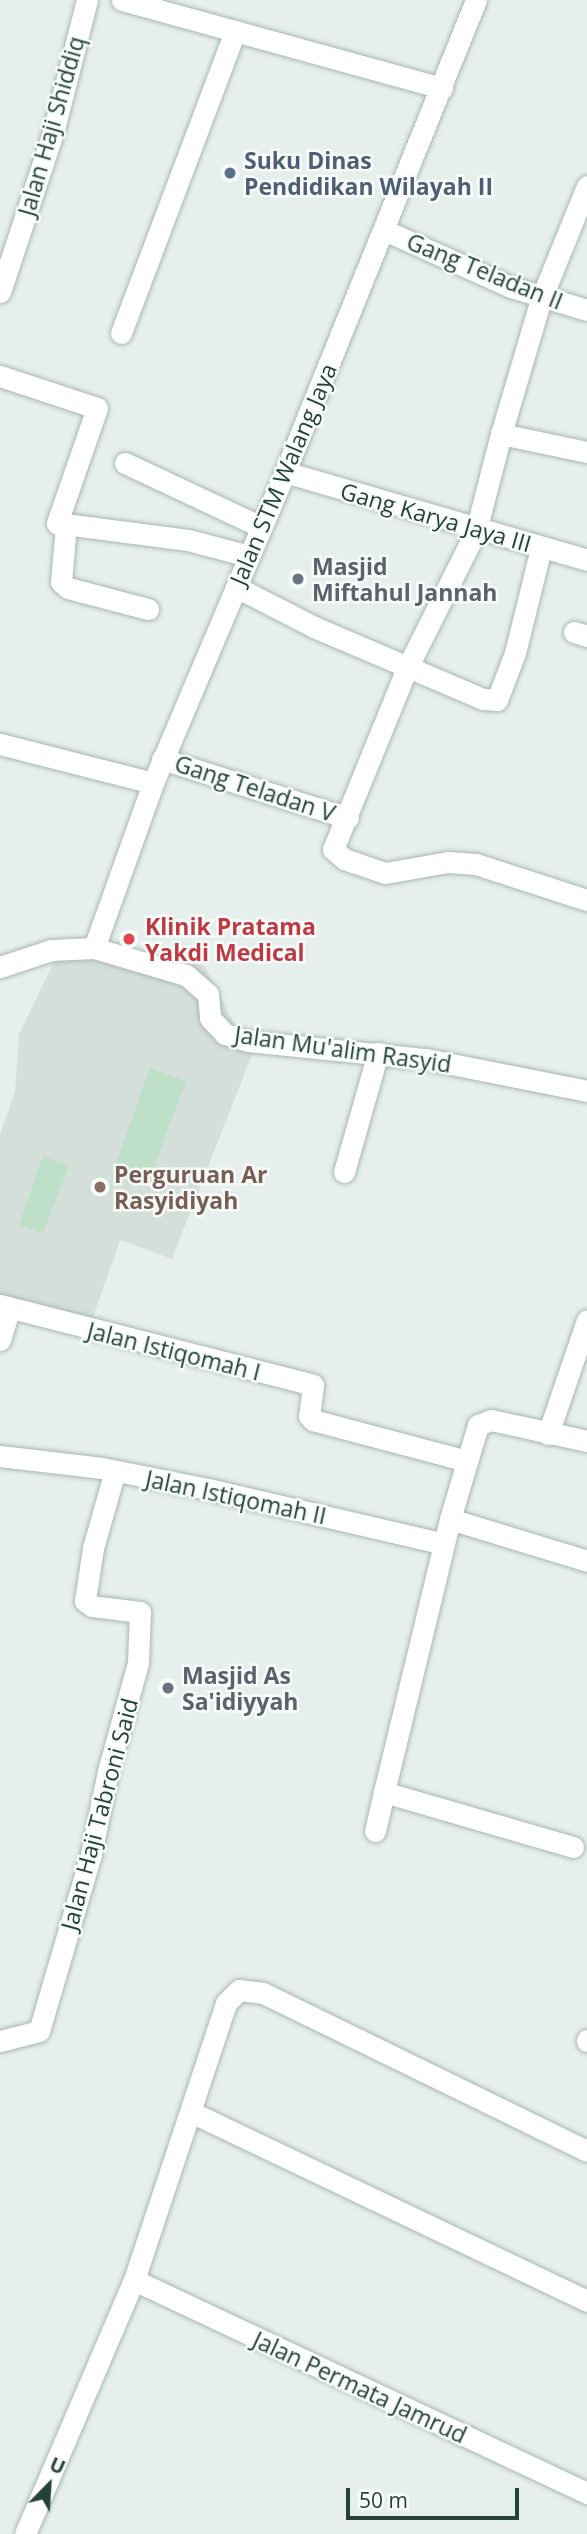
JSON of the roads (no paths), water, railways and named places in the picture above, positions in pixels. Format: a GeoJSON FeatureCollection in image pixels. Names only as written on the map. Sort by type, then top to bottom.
{"type":"FeatureCollection","features":[{"type":"Feature","properties":{"kind":"street","name":"Jalan Haji Shiddiq"},"geometry":{"type":"LineString","coordinates":[[0,292],[53,133],[87,0]]}},
{"type":"Feature","properties":{"kind":"street"},"geometry":{"type":"LineString","coordinates":[[122,0],[189,9],[236,31],[442,88]]}},
{"type":"Feature","properties":{"kind":"street","name":"Jalan STM Walang Jaya"},"geometry":{"type":"LineString","coordinates":[[94,948],[162,759],[285,472],[476,0]]}},
{"type":"Feature","properties":{"kind":"street"},"geometry":{"type":"LineString","coordinates":[[121,333],[236,31]]}},
{"type":"Feature","properties":{"kind":"street"},"geometry":{"type":"LineString","coordinates":[[587,186],[541,299],[476,531],[407,668],[348,818],[333,849],[359,865],[385,873],[448,862],[476,864],[587,900]]}},
{"type":"Feature","properties":{"kind":"street","name":"Gang Teladan II"},"geometry":{"type":"LineString","coordinates":[[384,230],[541,299],[587,310]]}},
{"type":"Feature","properties":{"kind":"street"},"geometry":{"type":"LineString","coordinates":[[0,376],[97,408],[57,523],[188,540],[249,556]]}},
{"type":"Feature","properties":{"kind":"street"},"geometry":{"type":"LineString","coordinates":[[501,434],[587,452]]}},
{"type":"Feature","properties":{"kind":"street"},"geometry":{"type":"LineString","coordinates":[[125,463],[261,527]]}},
{"type":"Feature","properties":{"kind":"street","name":"Gang Karya Jaya III"},"geometry":{"type":"LineString","coordinates":[[285,472],[476,531],[587,560]]}},
{"type":"Feature","properties":{"kind":"street"},"geometry":{"type":"LineString","coordinates":[[66,525],[61,582],[68,589],[148,609]]}},
{"type":"Feature","properties":{"kind":"street"},"geometry":{"type":"LineString","coordinates":[[236,587],[407,668],[497,700],[515,653],[541,548]]}},
{"type":"Feature","properties":{"kind":"street"},"geometry":{"type":"LineString","coordinates":[[0,744],[153,783]]}},
{"type":"Feature","properties":{"kind":"street","name":"Gang Teladan V"},"geometry":{"type":"LineString","coordinates":[[162,759],[348,818]]}},
{"type":"Feature","properties":{"kind":"street","name":"Jalan Mu'alim Rasyid"},"geometry":{"type":"LineString","coordinates":[[0,967],[51,950],[94,948],[186,975],[199,983],[208,994],[210,1018],[225,1034],[248,1041],[378,1054],[587,1091]]}},
{"type":"Feature","properties":{"kind":"street"},"geometry":{"type":"LineString","coordinates":[[344,1172],[378,1054]]}},
{"type":"Feature","properties":{"kind":"street"},"geometry":{"type":"LineString","coordinates":[[0,1340],[5,1306]]}},
{"type":"Feature","properties":{"kind":"street","name":"Jalan Istiqomah I"},"geometry":{"type":"LineString","coordinates":[[5,1306],[313,1385],[309,1416],[313,1420],[467,1461]]}},
{"type":"Feature","properties":{"kind":"street"},"geometry":{"type":"LineString","coordinates":[[548,1434],[587,1320]]}},
{"type":"Feature","properties":{"kind":"street"},"geometry":{"type":"LineString","coordinates":[[375,1832],[450,1519],[478,1425],[485,1420],[587,1441]]}},
{"type":"Feature","properties":{"kind":"street","name":"Jalan Istiqomah II"},"geometry":{"type":"LineString","coordinates":[[0,1456],[115,1471],[444,1544]]}},
{"type":"Feature","properties":{"kind":"street","name":"Jalan Haji Tabroni Said"},"geometry":{"type":"LineString","coordinates":[[0,2041],[38,2031],[91,1854],[108,1772],[138,1663],[140,1612],[92,1606],[85,1601],[93,1548],[115,1471]]}},
{"type":"Feature","properties":{"kind":"street"},"geometry":{"type":"LineString","coordinates":[[450,1519],[587,1561]]}},
{"type":"Feature","properties":{"kind":"street"},"geometry":{"type":"LineString","coordinates":[[384,1792],[573,1847]]}},
{"type":"Feature","properties":{"kind":"street"},"geometry":{"type":"LineString","coordinates":[[25,2534],[134,2280],[193,2113],[226,2003],[239,1990],[264,1993],[587,2151]]}},
{"type":"Feature","properties":{"kind":"street"},"geometry":{"type":"LineString","coordinates":[[193,2113],[587,2301]]}},
{"type":"Feature","properties":{"kind":"street","name":"Jalan Permata Jamrud"},"geometry":{"type":"LineString","coordinates":[[134,2280],[587,2493]]}},
{"type":"Feature","properties":{"kind":"place","name":"Suku Dinas Pendidikan Wilayah II"},"geometry":{"type":"Point","coordinates":[230,173]}},
{"type":"Feature","properties":{"kind":"place","name":"Masjid Miftahul Jannah"},"geometry":{"type":"Point","coordinates":[298,579]}},
{"type":"Feature","properties":{"kind":"place","name":"Klinik Pratama Yakdi Medical"},"geometry":{"type":"Point","coordinates":[129,939]}},
{"type":"Feature","properties":{"kind":"place","name":"Perguruan Ar Rasyidiyah"},"geometry":{"type":"Point","coordinates":[100,1187]}},
{"type":"Feature","properties":{"kind":"place","name":"Masjid As Sa'idiyyah"},"geometry":{"type":"Point","coordinates":[168,1688]}}]}
